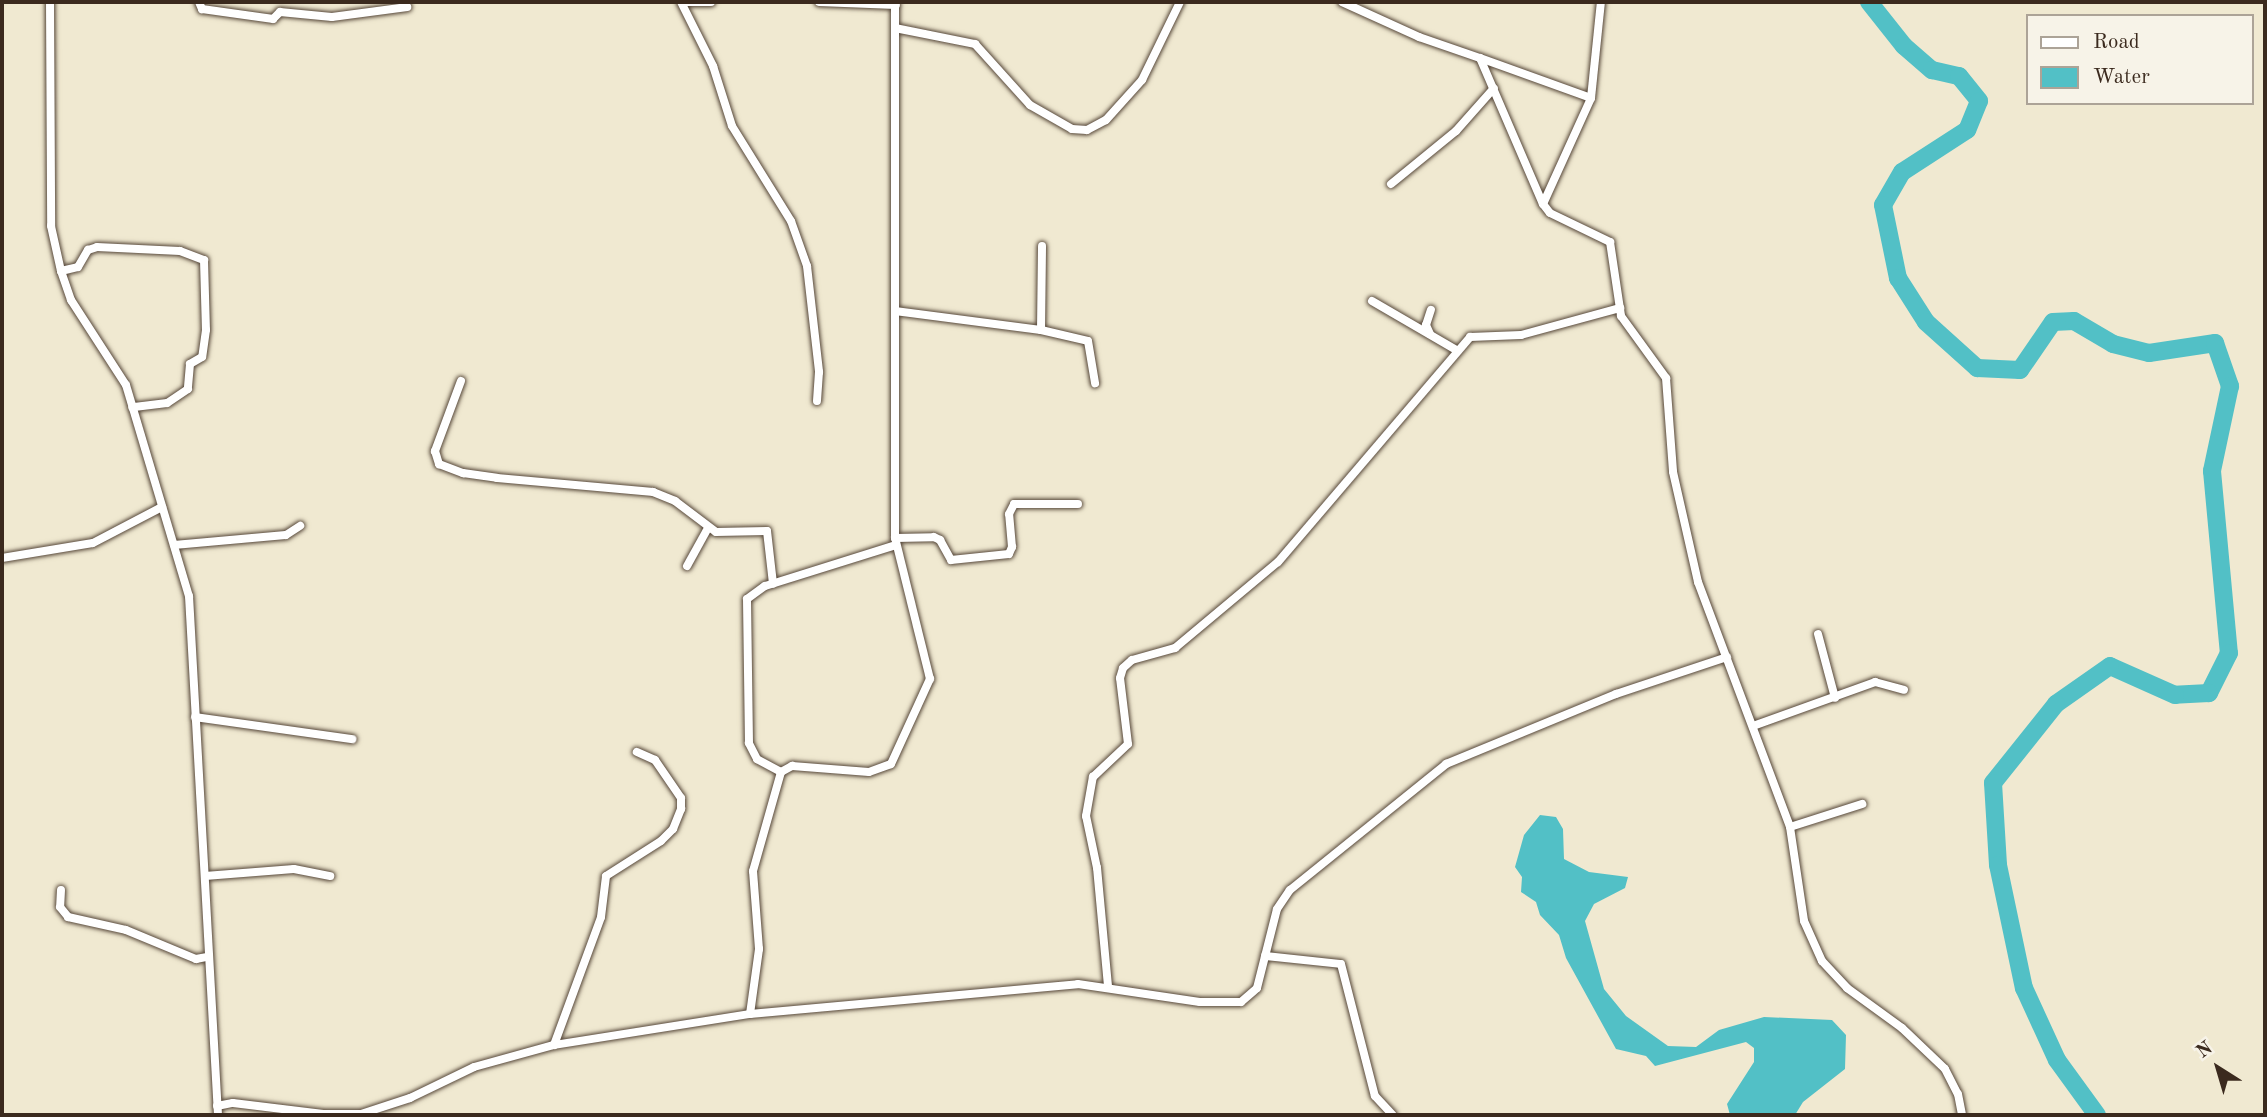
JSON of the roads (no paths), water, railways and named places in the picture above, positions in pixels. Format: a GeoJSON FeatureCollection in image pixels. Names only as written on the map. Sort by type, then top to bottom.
{"type":"FeatureCollection","features":[{"type":"Feature","properties":{"kind":"street"},"geometry":{"type":"LineString","coordinates":[[50,2],[51,226],[61,271],[71,300],[118,372],[132,407],[189,596],[205,876],[206,957],[218,1111],[233,1103],[323,1114],[361,1114],[410,1098],[474,1067],[554,1045],[750,1014],[1078,984],[1108,986],[1200,1002],[1241,1002],[1257,988],[1277,909],[1290,890],[1446,764],[1616,694],[1727,657]]}},
{"type":"Feature","properties":{"kind":"street"},"geometry":{"type":"LineString","coordinates":[[199,2],[202,9],[273,19],[280,12],[332,17],[407,7]]}},
{"type":"Feature","properties":{"kind":"street"},"geometry":{"type":"LineString","coordinates":[[681,2],[713,66],[732,126],[791,220],[807,266],[819,372],[817,401]]}},
{"type":"Feature","properties":{"kind":"street"},"geometry":{"type":"LineString","coordinates":[[687,2],[711,2]]}},
{"type":"Feature","properties":{"kind":"street"},"geometry":{"type":"LineString","coordinates":[[750,1014],[759,948],[752,871],[781,772],[792,766],[869,772],[891,764],[900,750],[930,672],[896,541],[895,4],[819,2]]}},
{"type":"Feature","properties":{"kind":"street"},"geometry":{"type":"LineString","coordinates":[[895,29],[975,44],[1030,105],[1072,129],[1087,131],[1106,120],[1142,80],[1180,2]]}},
{"type":"Feature","properties":{"kind":"street"},"geometry":{"type":"LineString","coordinates":[[1342,2],[1419,37],[1591,98]]}},
{"type":"Feature","properties":{"kind":"street"},"geometry":{"type":"LineString","coordinates":[[1543,204],[1591,98],[1601,2]]}},
{"type":"Feature","properties":{"kind":"street"},"geometry":{"type":"LineString","coordinates":[[1480,58],[1543,204],[1550,213],[1610,242],[1621,316],[1666,378],[1673,472],[1698,582],[1790,827],[1804,921],[1822,961],[1847,988],[1902,1028],[1945,1069],[1958,1094],[1962,1115]]}},
{"type":"Feature","properties":{"kind":"street"},"geometry":{"type":"LineString","coordinates":[[1391,184],[1456,131],[1494,88]]}},
{"type":"Feature","properties":{"kind":"street"},"geometry":{"type":"LineString","coordinates":[[1041,330],[1042,246]]}},
{"type":"Feature","properties":{"kind":"street"},"geometry":{"type":"LineString","coordinates":[[61,271],[78,267],[88,250],[97,247],[180,251],[204,260],[206,330],[202,357],[190,364],[188,389],[167,403],[132,407]]}},
{"type":"Feature","properties":{"kind":"street"},"geometry":{"type":"LineString","coordinates":[[1372,301],[1458,351]]}},
{"type":"Feature","properties":{"kind":"street"},"geometry":{"type":"LineString","coordinates":[[1108,986],[1097,867],[1086,816],[1093,777],[1128,744],[1120,678],[1123,668],[1132,660],[1175,648],[1269,571],[1474,335],[1521,335],[1620,307]]}},
{"type":"Feature","properties":{"kind":"street"},"geometry":{"type":"LineString","coordinates":[[1430,334],[1426,325],[1432,310]]}},
{"type":"Feature","properties":{"kind":"street"},"geometry":{"type":"LineString","coordinates":[[895,311],[1041,330],[1088,341],[1095,383]]}},
{"type":"Feature","properties":{"kind":"street"},"geometry":{"type":"LineString","coordinates":[[461,380],[435,451],[436,461],[445,467],[496,478],[653,492],[675,501],[708,528],[726,533],[767,531],[773,584]]}},
{"type":"Feature","properties":{"kind":"street"},"geometry":{"type":"LineString","coordinates":[[781,772],[757,759],[748,735],[745,603],[750,594],[896,541],[934,537],[940,540],[951,560],[1009,554],[1012,547],[1009,514],[1014,504],[1078,504]]}},
{"type":"Feature","properties":{"kind":"street"},"geometry":{"type":"LineString","coordinates":[[2,558],[93,543],[162,507]]}},
{"type":"Feature","properties":{"kind":"street"},"geometry":{"type":"LineString","coordinates":[[174,545],[286,535],[300,526]]}},
{"type":"Feature","properties":{"kind":"street"},"geometry":{"type":"LineString","coordinates":[[687,566],[708,528]]}},
{"type":"Feature","properties":{"kind":"street"},"geometry":{"type":"LineString","coordinates":[[1818,634],[1835,698]]}},
{"type":"Feature","properties":{"kind":"street"},"geometry":{"type":"LineString","coordinates":[[1753,726],[1875,682],[1904,690]]}},
{"type":"Feature","properties":{"kind":"street"},"geometry":{"type":"LineString","coordinates":[[195,717],[352,739]]}},
{"type":"Feature","properties":{"kind":"street"},"geometry":{"type":"LineString","coordinates":[[554,1045],[601,917],[606,876],[662,841],[673,830],[681,810],[681,798],[655,760],[637,752]]}},
{"type":"Feature","properties":{"kind":"street"},"geometry":{"type":"LineString","coordinates":[[1790,827],[1862,804]]}},
{"type":"Feature","properties":{"kind":"street"},"geometry":{"type":"LineString","coordinates":[[205,876],[294,869],[330,876]]}},
{"type":"Feature","properties":{"kind":"street"},"geometry":{"type":"LineString","coordinates":[[61,890],[61,907],[68,917],[125,930],[196,959],[206,957]]}},
{"type":"Feature","properties":{"kind":"street"},"geometry":{"type":"LineString","coordinates":[[1265,956],[1341,964],[1375,1096],[1393,1115]]}},
{"type":"Feature","properties":{"kind":"water"},"geometry":{"type":"Polygon","coordinates":[[[1540,815],[1556,817],[1563,829],[1564,859],[1589,872],[1628,877],[1625,888],[1594,904],[1585,921],[1604,989],[1626,1016],[1668,1046],[1696,1047],[1719,1030],[1764,1017],[1832,1020],[1846,1035],[1845,1069],[1803,1102],[1795,1115],[1730,1115],[1727,1104],[1754,1062],[1754,1048],[1746,1042],[1655,1066],[1646,1056],[1616,1049],[1566,958],[1559,935],[1540,915],[1536,902],[1521,892],[1522,877],[1515,867],[1524,835],[1540,815]]]}},
{"type":"Feature","properties":{"kind":"waterway"},"geometry":{"type":"LineString","coordinates":[[1869,2],[1904,46],[1932,70],[1959,76],[1979,101],[1967,130],[1902,172],[1883,205],[1898,278],[1926,322],[1977,368],[2020,370],[2053,322],[2074,321],[2113,344],[2149,353],[2215,343],[2230,386],[2212,471],[2229,653],[2209,693],[2175,695],[2110,666],[2056,704],[1993,783],[1998,865],[2024,988],[2057,1060],[2097,1115]]}}]}
